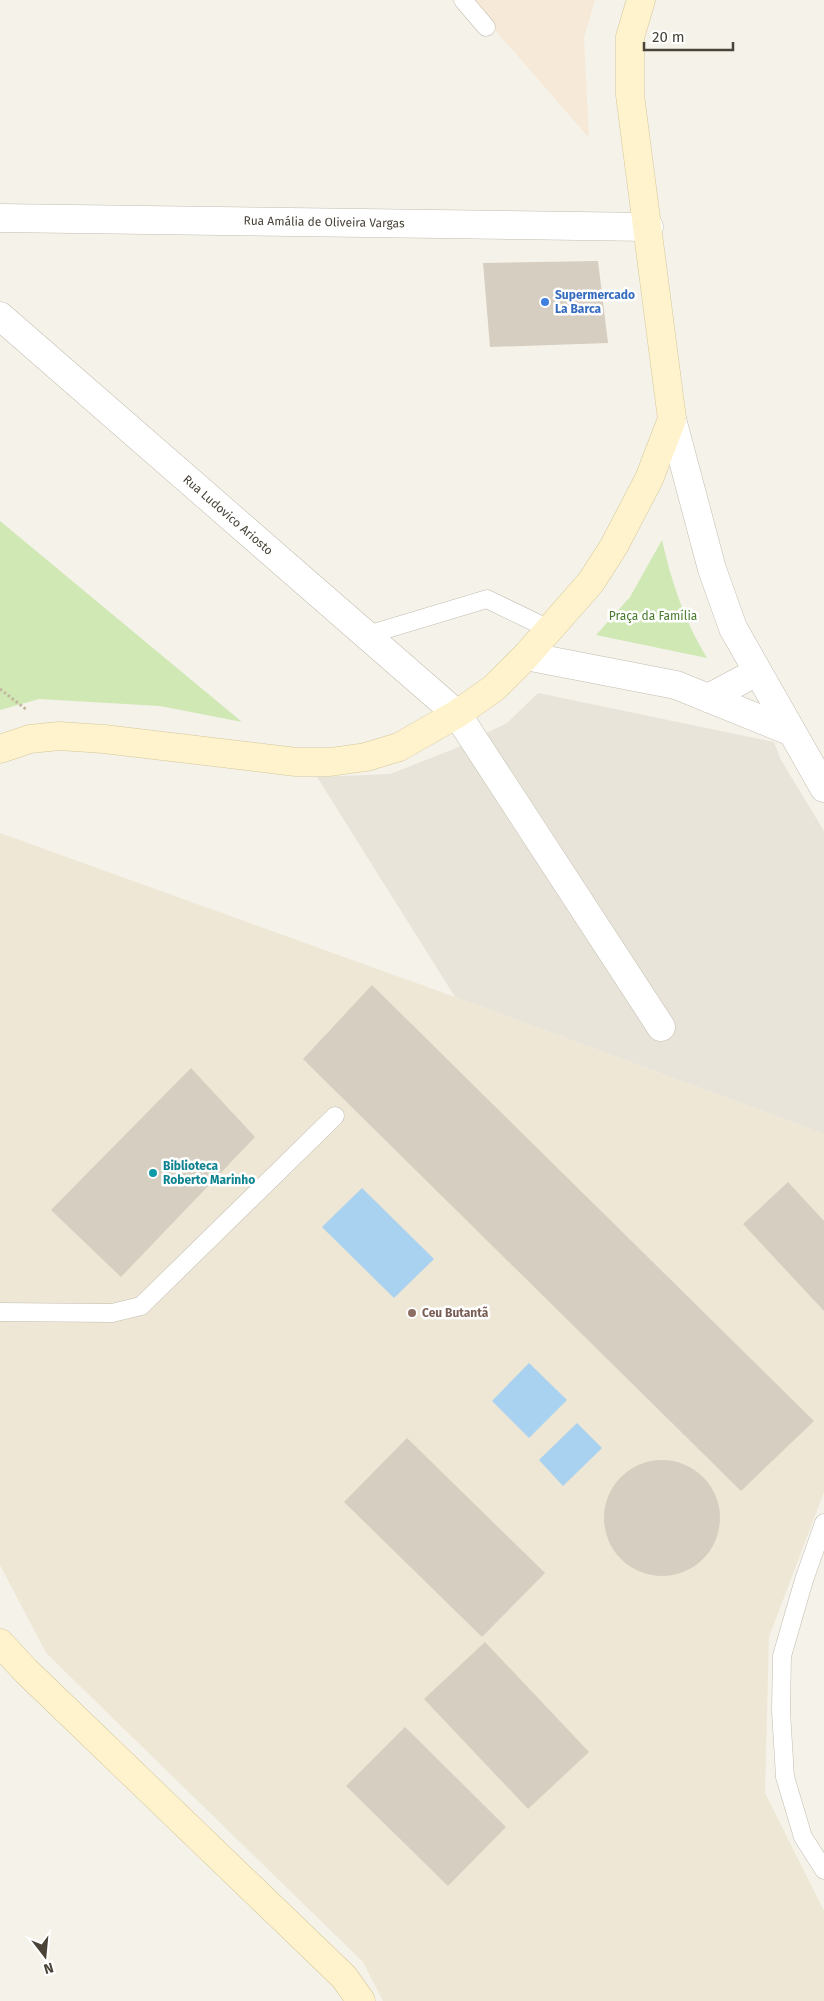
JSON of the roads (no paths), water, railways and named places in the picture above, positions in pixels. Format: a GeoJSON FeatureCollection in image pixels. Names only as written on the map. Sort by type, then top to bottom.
{"type":"FeatureCollection","features":[{"type":"Feature","properties":{"kind":"main road"},"geometry":{"type":"LineString","coordinates":[[0,749],[30,738],[59,736],[104,739],[296,762],[330,762],[366,757],[399,747],[457,714],[494,688],[526,656],[591,582],[614,546],[649,479],[672,419],[659,328],[649,227],[630,95],[630,37],[642,0]]}},
{"type":"Feature","properties":{"kind":"main road"},"geometry":{"type":"LineString","coordinates":[[0,1643],[26,1671],[344,1977],[360,2001]]}},
{"type":"Feature","properties":{"kind":"street","name":"Rua Amália de Oliveira Vargas"},"geometry":{"type":"LineString","coordinates":[[0,218],[649,227]]}},
{"type":"Feature","properties":{"kind":"street","name":"Rua Ludovico Ariosto"},"geometry":{"type":"LineString","coordinates":[[0,316],[457,714],[661,1027]]}},
{"type":"Feature","properties":{"kind":"street"},"geometry":{"type":"LineString","coordinates":[[672,419],[712,569],[733,628],[824,788]]}},
{"type":"Feature","properties":{"kind":"street"},"geometry":{"type":"LineString","coordinates":[[526,656],[676,685],[792,732]]}},
{"type":"Feature","properties":{"kind":"street"},"geometry":{"type":"LineString","coordinates":[[708,698],[757,672]]}},
{"type":"Feature","properties":{"kind":"lane"},"geometry":{"type":"LineString","coordinates":[[463,0],[486,27]]}},
{"type":"Feature","properties":{"kind":"lane"},"geometry":{"type":"LineString","coordinates":[[367,636],[487,599],[549,629]]}},
{"type":"Feature","properties":{"kind":"lane"},"geometry":{"type":"LineString","coordinates":[[0,1312],[112,1313],[141,1306],[335,1116]]}},
{"type":"Feature","properties":{"kind":"lane"},"geometry":{"type":"LineString","coordinates":[[824,1523],[804,1580],[782,1656],[781,1711],[785,1777],[802,1836],[824,1870]]}},
{"type":"Feature","properties":{"kind":"water"},"geometry":{"type":"Polygon","coordinates":[[[362,1188],[434,1259],[394,1298],[322,1227],[362,1188]]]}},
{"type":"Feature","properties":{"kind":"water"},"geometry":{"type":"Polygon","coordinates":[[[529,1363],[567,1400],[529,1438],[492,1401],[529,1363]]]}},
{"type":"Feature","properties":{"kind":"water"},"geometry":{"type":"Polygon","coordinates":[[[577,1423],[602,1448],[563,1486],[539,1460],[577,1423]]]}},
{"type":"Feature","properties":{"kind":"place","name":"Supermercado La Barca"},"geometry":{"type":"Point","coordinates":[545,302]}},
{"type":"Feature","properties":{"kind":"place","name":"Biblioteca Roberto Marinho"},"geometry":{"type":"Point","coordinates":[153,1173]}},
{"type":"Feature","properties":{"kind":"place","name":"Ceu Butantã"},"geometry":{"type":"Point","coordinates":[412,1313]}},
{"type":"Feature","properties":{"kind":"park label","name":"Praça da Família"},"geometry":{"type":"Point","coordinates":[653,616]}}]}
